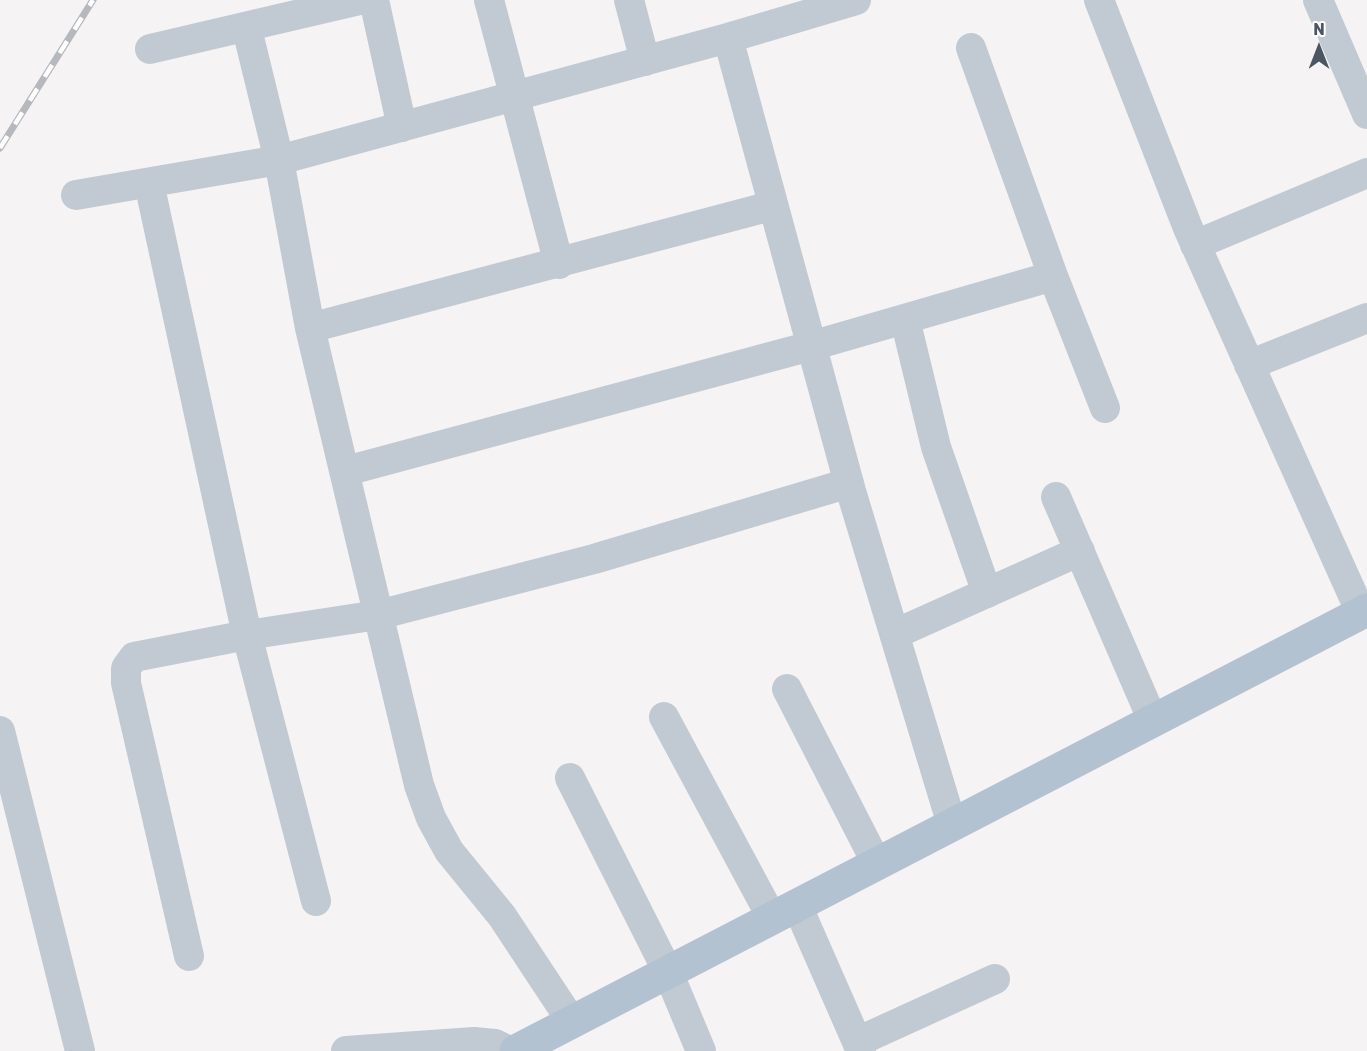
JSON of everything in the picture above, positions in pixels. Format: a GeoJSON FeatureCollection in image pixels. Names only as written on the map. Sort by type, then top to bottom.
{"type":"FeatureCollection","features":[{"type":"Feature","properties":{"kind":"main road"},"geometry":{"type":"LineString","coordinates":[[516,1051],[1364,612]]}},
{"type":"Feature","properties":{"kind":"street"},"geometry":{"type":"LineString","coordinates":[[150,49],[247,29],[360,0]]}},
{"type":"Feature","properties":{"kind":"street"},"geometry":{"type":"LineString","coordinates":[[374,0],[402,127]]}},
{"type":"Feature","properties":{"kind":"street"},"geometry":{"type":"LineString","coordinates":[[489,0],[559,264]]}},
{"type":"Feature","properties":{"kind":"street"},"geometry":{"type":"LineString","coordinates":[[629,0],[645,61]]}},
{"type":"Feature","properties":{"kind":"street"},"geometry":{"type":"LineString","coordinates":[[76,195],[279,160],[728,38],[781,11],[856,0]]}},
{"type":"Feature","properties":{"kind":"street"},"geometry":{"type":"LineString","coordinates":[[1099,0],[1195,245],[1364,612]]}},
{"type":"Feature","properties":{"kind":"street"},"geometry":{"type":"LineString","coordinates":[[1318,0],[1367,114]]}},
{"type":"Feature","properties":{"kind":"street"},"geometry":{"type":"LineString","coordinates":[[247,29],[279,160],[310,328],[346,471],[419,785],[431,818],[449,851],[502,916],[572,1022]]}},
{"type":"Feature","properties":{"kind":"street"},"geometry":{"type":"LineString","coordinates":[[728,38],[771,206],[849,483],[952,825]]}},
{"type":"Feature","properties":{"kind":"street"},"geometry":{"type":"LineString","coordinates":[[971,48],[1053,276],[1105,408]]}},
{"type":"Feature","properties":{"kind":"street"},"geometry":{"type":"LineString","coordinates":[[1195,245],[1367,173]]}},
{"type":"Feature","properties":{"kind":"street"},"geometry":{"type":"LineString","coordinates":[[149,183],[247,635],[316,902]]}},
{"type":"Feature","properties":{"kind":"street"},"geometry":{"type":"LineString","coordinates":[[310,328],[559,264],[771,206]]}},
{"type":"Feature","properties":{"kind":"street"},"geometry":{"type":"LineString","coordinates":[[346,471],[811,346],[1053,276]]}},
{"type":"Feature","properties":{"kind":"street"},"geometry":{"type":"LineString","coordinates":[[1249,365],[1367,318]]}},
{"type":"Feature","properties":{"kind":"street"},"geometry":{"type":"LineString","coordinates":[[904,319],[936,447],[987,593]]}},
{"type":"Feature","properties":{"kind":"street"},"geometry":{"type":"LineString","coordinates":[[189,956],[126,683],[126,668],[134,657],[247,635],[378,615],[594,559],[849,483]]}},
{"type":"Feature","properties":{"kind":"street"},"geometry":{"type":"LineString","coordinates":[[1056,497],[1153,721]]}},
{"type":"Feature","properties":{"kind":"street"},"geometry":{"type":"LineString","coordinates":[[895,634],[1080,551]]}},
{"type":"Feature","properties":{"kind":"street"},"geometry":{"type":"LineString","coordinates":[[787,689],[877,864]]}},
{"type":"Feature","properties":{"kind":"street"},"geometry":{"type":"LineString","coordinates":[[664,717],[785,912],[859,1046],[995,979]]}},
{"type":"Feature","properties":{"kind":"street"},"geometry":{"type":"LineString","coordinates":[[0,730],[80,1051]]}},
{"type":"Feature","properties":{"kind":"street"},"geometry":{"type":"LineString","coordinates":[[570,778],[668,972],[701,1051]]}},
{"type":"Feature","properties":{"kind":"street"},"geometry":{"type":"LineString","coordinates":[[346,1051],[474,1042],[495,1044],[509,1051]]}},
{"type":"Feature","properties":{"kind":"railway"},"geometry":{"type":"LineString","coordinates":[[0,148],[93,0]]}}]}
